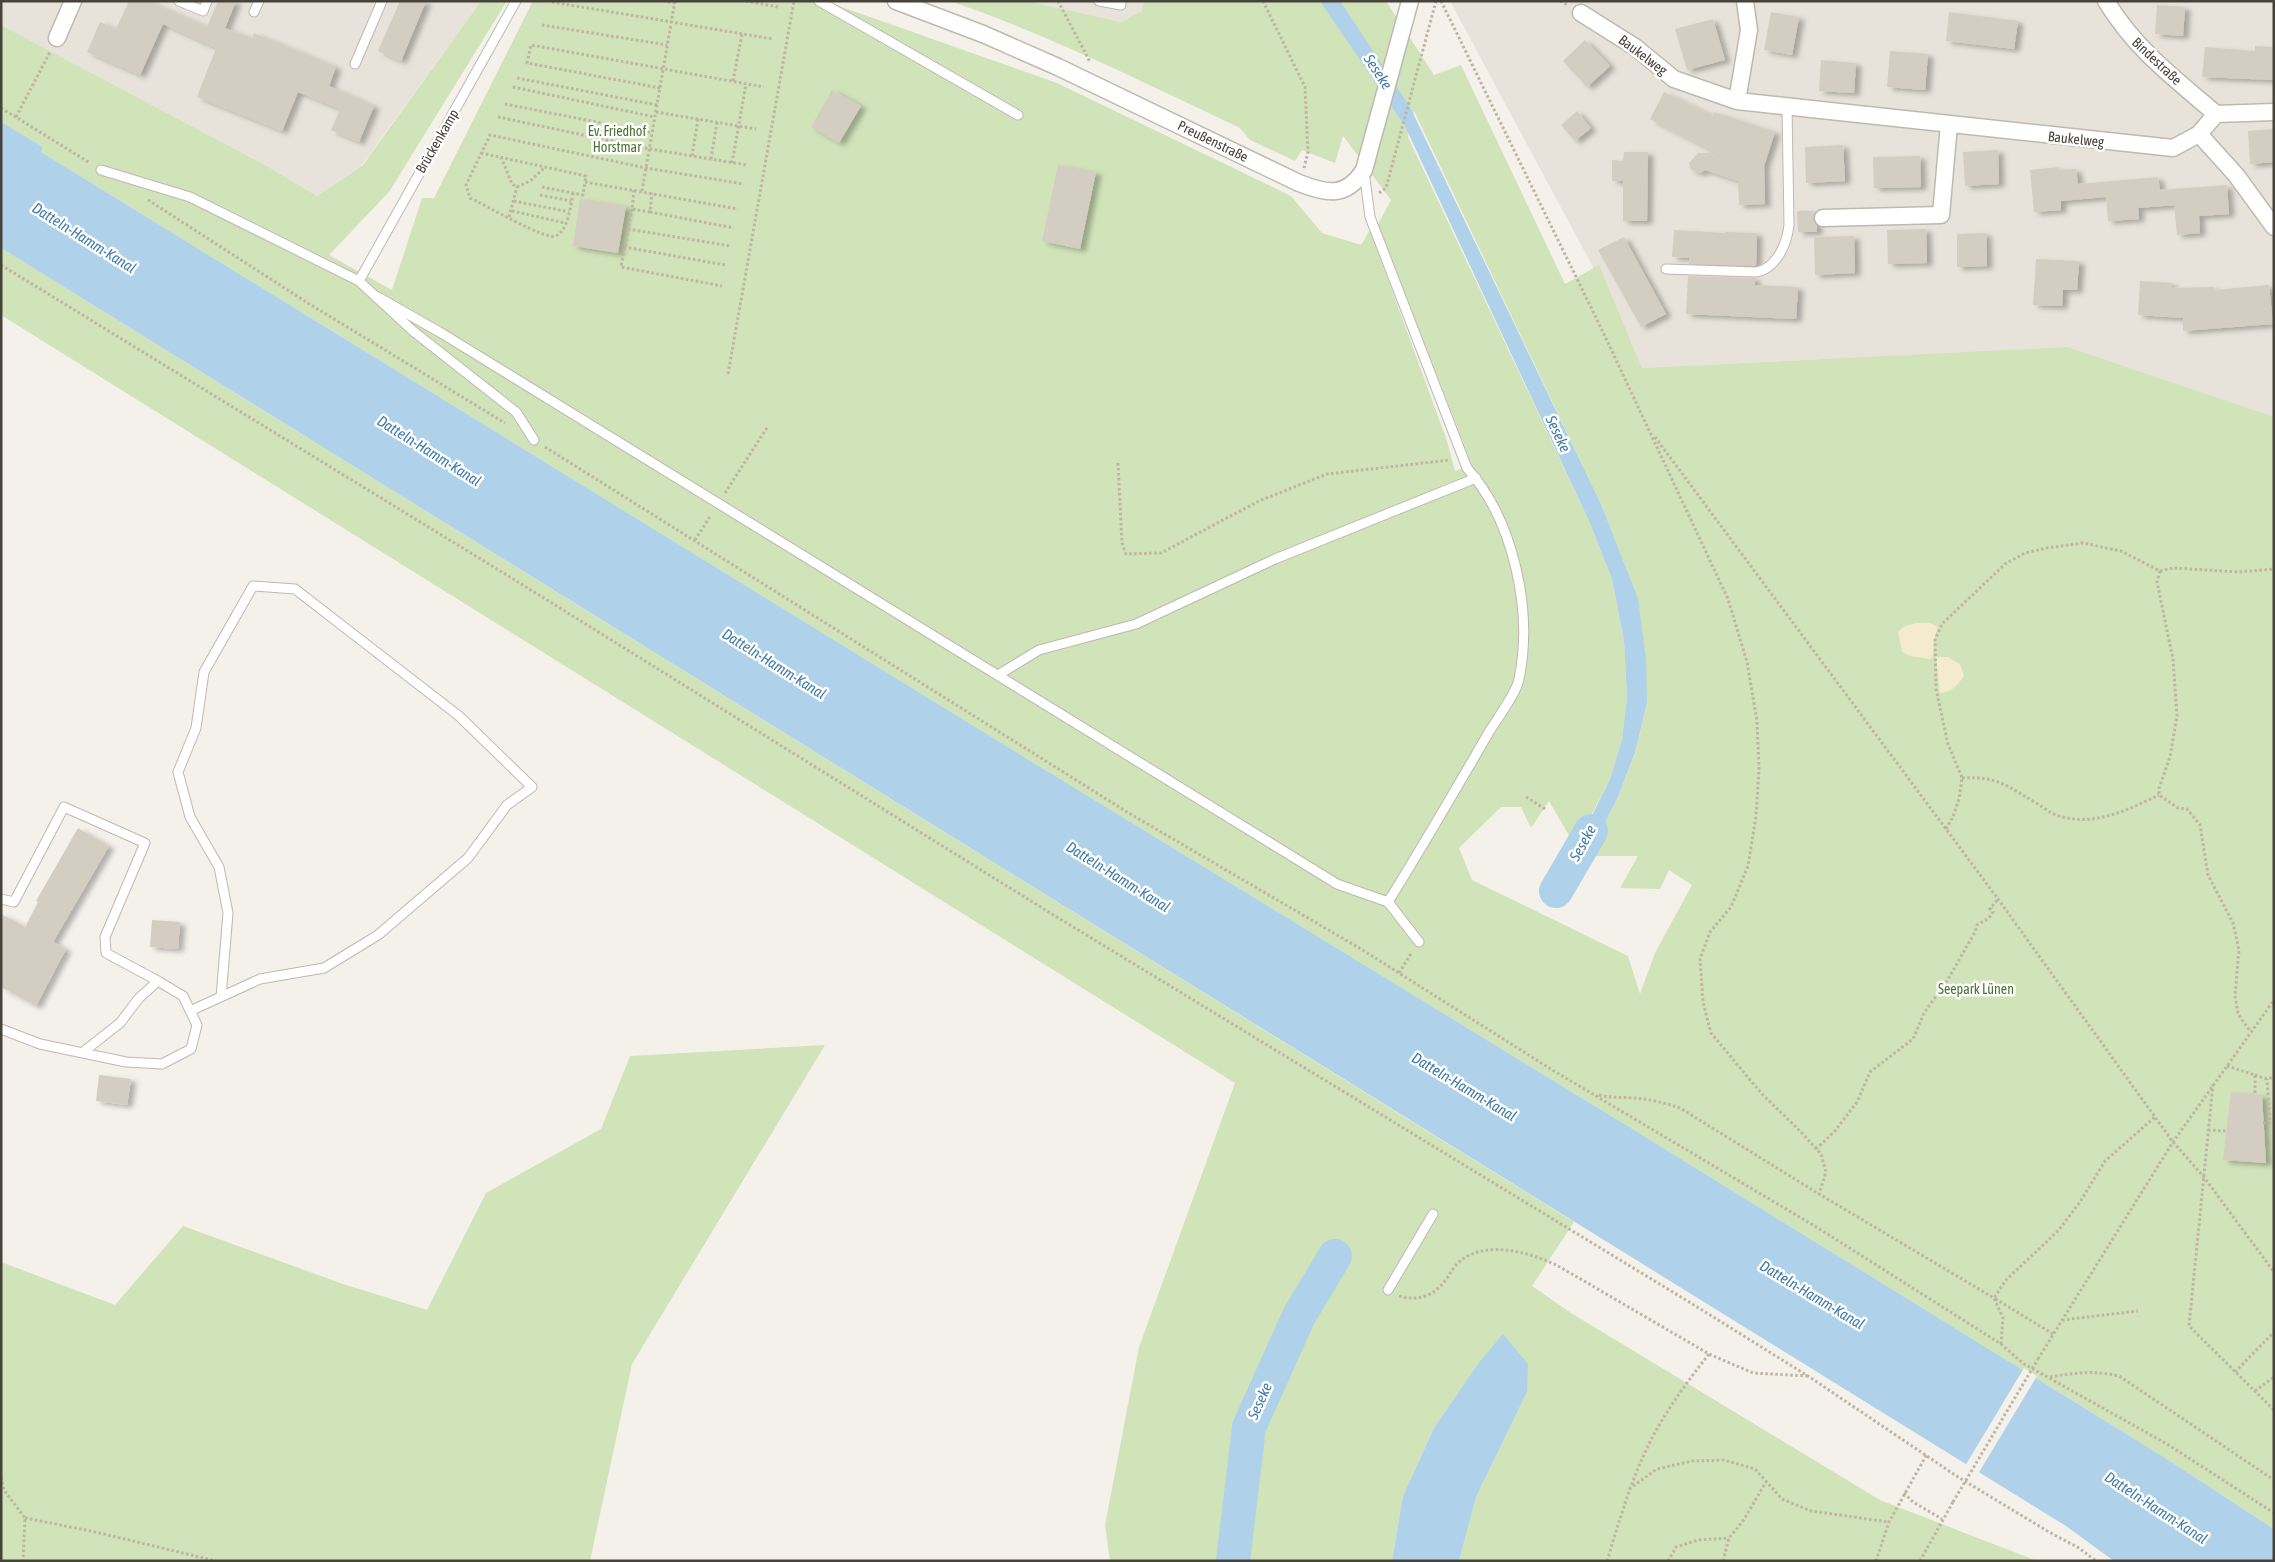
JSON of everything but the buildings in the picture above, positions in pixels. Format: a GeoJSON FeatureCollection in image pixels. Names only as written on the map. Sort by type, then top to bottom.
{"type":"FeatureCollection","features":[{"type":"Feature","properties":{"kind":"street"},"geometry":{"type":"LineString","coordinates":[[57,38],[73,1]]}},
{"type":"Feature","properties":{"kind":"street","name":"Preußenstraße"},"geometry":{"type":"LineString","coordinates":[[896,1],[983,34],[1058,67],[1314,189],[1330,192],[1343,190],[1355,184],[1364,170],[1410,1]]}},
{"type":"Feature","properties":{"kind":"street"},"geometry":{"type":"LineString","coordinates":[[1737,101],[1749,30],[1744,1]]}},
{"type":"Feature","properties":{"kind":"street","name":"Bindestraße"},"geometry":{"type":"LineString","coordinates":[[2106,1],[2118,22],[2142,50],[2216,114]]}},
{"type":"Feature","properties":{"kind":"street","name":"Baukelweg"},"geometry":{"type":"LineString","coordinates":[[1581,13],[1635,47],[1674,79],[1737,101],[2172,148],[2199,134],[2216,114]]}},
{"type":"Feature","properties":{"kind":"street"},"geometry":{"type":"LineString","coordinates":[[2216,114],[2274,112]]}},
{"type":"Feature","properties":{"kind":"street"},"geometry":{"type":"LineString","coordinates":[[1823,218],[1941,215],[1949,124]]}},
{"type":"Feature","properties":{"kind":"street"},"geometry":{"type":"LineString","coordinates":[[2199,134],[2236,175],[2274,227]]}},
{"type":"Feature","properties":{"kind":"lane"},"geometry":{"type":"LineString","coordinates":[[179,1],[203,11],[207,1]]}},
{"type":"Feature","properties":{"kind":"lane"},"geometry":{"type":"LineString","coordinates":[[254,12],[259,1]]}},
{"type":"Feature","properties":{"kind":"lane"},"geometry":{"type":"LineString","coordinates":[[356,64],[382,1]]}},
{"type":"Feature","properties":{"kind":"lane","name":"Brückenkamp"},"geometry":{"type":"LineString","coordinates":[[359,281],[516,1]]}},
{"type":"Feature","properties":{"kind":"lane"},"geometry":{"type":"LineString","coordinates":[[819,1],[1018,115]]}},
{"type":"Feature","properties":{"kind":"lane"},"geometry":{"type":"LineString","coordinates":[[1099,1],[1121,5]]}},
{"type":"Feature","properties":{"kind":"lane"},"geometry":{"type":"LineString","coordinates":[[1666,269],[1756,272],[1767,268],[1776,257],[1788,236],[1789,226],[1787,107]]}},
{"type":"Feature","properties":{"kind":"lane"},"geometry":{"type":"LineString","coordinates":[[101,170],[190,197],[359,281],[412,331],[516,412],[534,440]]}},
{"type":"Feature","properties":{"kind":"lane"},"geometry":{"type":"LineString","coordinates":[[1364,170],[1370,217],[1463,459],[1467,468],[1486,493],[1508,542],[1521,590],[1523,635],[1519,681],[1388,902]]}},
{"type":"Feature","properties":{"kind":"lane"},"geometry":{"type":"LineString","coordinates":[[378,297],[443,334],[1337,884],[1388,902],[1418,942]]}},
{"type":"Feature","properties":{"kind":"lane"},"geometry":{"type":"LineString","coordinates":[[998,675],[1039,650],[1136,624],[1275,559],[1476,478]]}},
{"type":"Feature","properties":{"kind":"lane"},"geometry":{"type":"LineString","coordinates":[[190,1011],[221,997],[260,979],[324,968],[378,935],[468,858],[507,806],[532,787],[459,716],[295,589],[253,586],[204,672],[196,728],[178,772],[190,817],[219,867],[228,913],[221,997]]}},
{"type":"Feature","properties":{"kind":"lane"},"geometry":{"type":"LineString","coordinates":[[1,899],[14,902],[64,807],[145,843],[105,937],[106,953],[183,996],[197,1025],[192,1049],[162,1064],[126,1062],[40,1044],[1,1029]]}},
{"type":"Feature","properties":{"kind":"lane"},"geometry":{"type":"LineString","coordinates":[[83,1052],[120,1023],[139,998],[158,981]]}},
{"type":"Feature","properties":{"kind":"lane"},"geometry":{"type":"LineString","coordinates":[[1388,1290],[1433,1214]]}},
{"type":"Feature","properties":{"kind":"path"},"geometry":{"type":"LineString","coordinates":[[642,191],[675,2],[663,1]]}},
{"type":"Feature","properties":{"kind":"path"},"geometry":{"type":"LineString","coordinates":[[746,1],[778,7]]}},
{"type":"Feature","properties":{"kind":"path"},"geometry":{"type":"LineString","coordinates":[[728,374],[794,1]]}},
{"type":"Feature","properties":{"kind":"path"},"geometry":{"type":"LineString","coordinates":[[1058,1],[1090,63]]}},
{"type":"Feature","properties":{"kind":"path"},"geometry":{"type":"LineString","coordinates":[[1263,1],[1305,87],[1308,152],[1304,169]]}},
{"type":"Feature","properties":{"kind":"path"},"geometry":{"type":"LineString","coordinates":[[1376,196],[1386,188],[1436,1]]}},
{"type":"Feature","properties":{"kind":"path"},"geometry":{"type":"LineString","coordinates":[[1441,1],[1650,430],[1728,598],[1746,662],[1756,721],[1759,779],[1756,816],[1748,866],[1731,907],[1710,932],[1700,959],[1703,1002],[1711,1033],[1761,1093],[1821,1154],[1826,1172],[1819,1194]]}},
{"type":"Feature","properties":{"kind":"path"},"geometry":{"type":"LineString","coordinates":[[552,2],[773,39]]}},
{"type":"Feature","properties":{"kind":"path"},"geometry":{"type":"LineString","coordinates":[[542,25],[667,46]]}},
{"type":"Feature","properties":{"kind":"path"},"geometry":{"type":"LineString","coordinates":[[733,81],[742,34]]}},
{"type":"Feature","properties":{"kind":"path"},"geometry":{"type":"LineString","coordinates":[[16,117],[57,38]]}},
{"type":"Feature","properties":{"kind":"path"},"geometry":{"type":"LineString","coordinates":[[660,88],[527,63],[532,45],[764,87]]}},
{"type":"Feature","properties":{"kind":"path"},"geometry":{"type":"LineString","coordinates":[[517,78],[657,105]]}},
{"type":"Feature","properties":{"kind":"path"},"geometry":{"type":"LineString","coordinates":[[732,163],[746,84]]}},
{"type":"Feature","properties":{"kind":"path"},"geometry":{"type":"LineString","coordinates":[[513,87],[655,117]]}},
{"type":"Feature","properties":{"kind":"path"},"geometry":{"type":"LineString","coordinates":[[505,104],[652,133]]}},
{"type":"Feature","properties":{"kind":"path"},"geometry":{"type":"LineString","coordinates":[[1,108],[101,170]]}},
{"type":"Feature","properties":{"kind":"path"},"geometry":{"type":"LineString","coordinates":[[656,112],[756,129]]}},
{"type":"Feature","properties":{"kind":"path"},"geometry":{"type":"LineString","coordinates":[[498,117],[650,149],[747,165]]}},
{"type":"Feature","properties":{"kind":"path"},"geometry":{"type":"LineString","coordinates":[[692,156],[698,119]]}},
{"type":"Feature","properties":{"kind":"path"},"geometry":{"type":"LineString","coordinates":[[711,159],[717,122]]}},
{"type":"Feature","properties":{"kind":"path"},"geometry":{"type":"LineString","coordinates":[[573,193],[566,223],[558,235],[550,238],[470,198],[466,185],[490,135],[646,168],[744,184]]}},
{"type":"Feature","properties":{"kind":"path"},"geometry":{"type":"LineString","coordinates":[[481,153],[586,176],[583,195],[542,187]]}},
{"type":"Feature","properties":{"kind":"path"},"geometry":{"type":"LineString","coordinates":[[501,157],[512,184],[516,187]]}},
{"type":"Feature","properties":{"kind":"path"},"geometry":{"type":"LineString","coordinates":[[516,187],[530,181],[545,167]]}},
{"type":"Feature","properties":{"kind":"path"},"geometry":{"type":"LineString","coordinates":[[585,182],[738,209]]}},
{"type":"Feature","properties":{"kind":"path"},"geometry":{"type":"LineString","coordinates":[[509,217],[512,211],[516,187]]}},
{"type":"Feature","properties":{"kind":"path"},"geometry":{"type":"LineString","coordinates":[[634,190],[621,268],[722,286]]}},
{"type":"Feature","properties":{"kind":"path"},"geometry":{"type":"LineString","coordinates":[[650,212],[652,193]]}},
{"type":"Feature","properties":{"kind":"path"},"geometry":{"type":"LineString","coordinates":[[540,195],[571,201]]}},
{"type":"Feature","properties":{"kind":"path"},"geometry":{"type":"LineString","coordinates":[[143,197],[311,305],[509,425]]}},
{"type":"Feature","properties":{"kind":"path"},"geometry":{"type":"LineString","coordinates":[[514,201],[569,212]]}},
{"type":"Feature","properties":{"kind":"path"},"geometry":{"type":"LineString","coordinates":[[632,209],[734,228]]}},
{"type":"Feature","properties":{"kind":"path"},"geometry":{"type":"LineString","coordinates":[[512,211],[566,223]]}},
{"type":"Feature","properties":{"kind":"path"},"geometry":{"type":"LineString","coordinates":[[628,229],[730,246]]}},
{"type":"Feature","properties":{"kind":"path"},"geometry":{"type":"LineString","coordinates":[[624,248],[725,265]]}},
{"type":"Feature","properties":{"kind":"path"},"geometry":{"type":"LineString","coordinates":[[1,265],[518,582],[1047,911],[1808,1376],[1958,1477],[2079,1548],[2096,1561]]}},
{"type":"Feature","properties":{"kind":"path"},"geometry":{"type":"LineString","coordinates":[[695,540],[768,426]]}},
{"type":"Feature","properties":{"kind":"path"},"geometry":{"type":"LineString","coordinates":[[1650,430],[1998,899],[2173,1142],[2203,1176],[2274,1272]]}},
{"type":"Feature","properties":{"kind":"path"},"geometry":{"type":"LineString","coordinates":[[534,440],[1127,812],[1399,973],[1593,1094],[1818,1228],[2001,1344],[2024,1364],[2167,1444],[2274,1513]]}},
{"type":"Feature","properties":{"kind":"path"},"geometry":{"type":"LineString","coordinates":[[1118,463],[1122,542],[1126,554],[1161,553],[1259,501],[1327,474],[1463,459]]}},
{"type":"Feature","properties":{"kind":"path"},"geometry":{"type":"LineString","coordinates":[[1946,829],[1953,817],[1959,799],[1962,778],[1948,744],[1936,689],[1935,640],[1942,624],[2005,564],[2032,551],[2083,543],[2121,551],[2160,571],[2173,568],[2239,572],[2274,569]]}},
{"type":"Feature","properties":{"kind":"path"},"geometry":{"type":"LineString","coordinates":[[2160,571],[2157,582],[2173,659],[2177,716],[2170,757],[2159,788],[2160,795],[2178,808],[2187,809],[2200,825],[2208,875],[2234,924],[2239,950],[2235,996],[2238,1014],[2250,1031]]}},
{"type":"Feature","properties":{"kind":"path"},"geometry":{"type":"LineString","coordinates":[[1962,778],[1988,778],[1999,781],[2056,815],[2083,820],[2113,816],[2160,795]]}},
{"type":"Feature","properties":{"kind":"path"},"geometry":{"type":"LineString","coordinates":[[1526,797],[1545,809]]}},
{"type":"Feature","properties":{"kind":"path"},"geometry":{"type":"LineString","coordinates":[[1816,1149],[1835,1131],[1857,1102],[1870,1072],[1913,1039],[1924,1013],[1947,981],[1975,932],[1977,925],[1991,915],[1993,912],[1990,909],[1998,899]]}},
{"type":"Feature","properties":{"kind":"path"},"geometry":{"type":"LineString","coordinates":[[1972,927],[1975,932]]}},
{"type":"Feature","properties":{"kind":"path"},"geometry":{"type":"LineString","coordinates":[[1399,973],[1411,954]]}},
{"type":"Feature","properties":{"kind":"path"},"geometry":{"type":"LineString","coordinates":[[1920,1561],[1942,1519],[2061,1320],[2173,1142],[2213,1083],[2274,1000]]}},
{"type":"Feature","properties":{"kind":"path"},"geometry":{"type":"LineString","coordinates":[[2227,1066],[2267,1079],[2274,1077]]}},
{"type":"Feature","properties":{"kind":"path"},"geometry":{"type":"LineString","coordinates":[[2254,1075],[2255,1094]]}},
{"type":"Feature","properties":{"kind":"path"},"geometry":{"type":"LineString","coordinates":[[2264,1123],[2270,1123],[2267,1079]]}},
{"type":"Feature","properties":{"kind":"path"},"geometry":{"type":"LineString","coordinates":[[2213,1083],[2189,1326],[2274,1410]]}},
{"type":"Feature","properties":{"kind":"path"},"geometry":{"type":"LineString","coordinates":[[1593,1094],[1610,1098],[1634,1098],[1657,1101],[1680,1108],[1819,1194],[2053,1334]]}},
{"type":"Feature","properties":{"kind":"path"},"geometry":{"type":"LineString","coordinates":[[1994,1298],[2006,1280],[2058,1231],[2080,1202],[2105,1161],[2155,1117]]}},
{"type":"Feature","properties":{"kind":"path"},"geometry":{"type":"LineString","coordinates":[[2208,1130],[2226,1131]]}},
{"type":"Feature","properties":{"kind":"path"},"geometry":{"type":"LineString","coordinates":[[1388,1290],[1399,1296],[1420,1299],[1431,1294],[1444,1283],[1454,1267],[1462,1259],[1480,1251],[1518,1251],[1551,1262],[1709,1354],[1753,1372],[1808,1376]]}},
{"type":"Feature","properties":{"kind":"path"},"geometry":{"type":"LineString","coordinates":[[1994,1298],[2003,1318],[2001,1344]]}},
{"type":"Feature","properties":{"kind":"path"},"geometry":{"type":"LineString","coordinates":[[2061,1320],[2138,1311]]}},
{"type":"Feature","properties":{"kind":"path"},"geometry":{"type":"LineString","coordinates":[[2235,1372],[2274,1332]]}},
{"type":"Feature","properties":{"kind":"path"},"geometry":{"type":"LineString","coordinates":[[1606,1561],[1629,1490],[1648,1445],[1686,1382],[1709,1354]]}},
{"type":"Feature","properties":{"kind":"path"},"geometry":{"type":"LineString","coordinates":[[2049,1377],[2087,1371],[2119,1376],[2274,1480]]}},
{"type":"Feature","properties":{"kind":"path"},"geometry":{"type":"LineString","coordinates":[[2254,1392],[2274,1377]]}},
{"type":"Feature","properties":{"kind":"path"},"geometry":{"type":"LineString","coordinates":[[1876,1561],[1889,1522],[1926,1454]]}},
{"type":"Feature","properties":{"kind":"path"},"geometry":{"type":"LineString","coordinates":[[1629,1490],[1657,1469],[1692,1461],[1724,1460],[1754,1469],[1782,1499],[1811,1511],[1889,1522]]}},
{"type":"Feature","properties":{"kind":"path"},"geometry":{"type":"LineString","coordinates":[[1,1477],[4,1490],[25,1518],[23,1561]]}},
{"type":"Feature","properties":{"kind":"path"},"geometry":{"type":"LineString","coordinates":[[1724,1561],[1729,1538],[1743,1521],[1766,1482]]}},
{"type":"Feature","properties":{"kind":"path"},"geometry":{"type":"LineString","coordinates":[[1904,1493],[1913,1502],[1942,1519]]}},
{"type":"Feature","properties":{"kind":"path"},"geometry":{"type":"LineString","coordinates":[[25,1518],[91,1531],[216,1561]]}},
{"type":"Feature","properties":{"kind":"path"},"geometry":{"type":"LineString","coordinates":[[1668,1561],[1676,1547],[1698,1540],[1729,1538]]}},
{"type":"Feature","properties":{"kind":"shaded area"},"geometry":{"type":"Polygon","coordinates":[[[1,1],[481,1],[362,165],[317,196],[265,165],[1,25],[1,1]]]}},
{"type":"Feature","properties":{"kind":"shaded area"},"geometry":{"type":"Polygon","coordinates":[[[1027,1],[1144,1],[1142,11],[1121,22],[1027,1]]]}},
{"type":"Feature","properties":{"kind":"shaded area"},"geometry":{"type":"Polygon","coordinates":[[[1450,1],[2274,1],[2274,417],[1822,359],[1642,368],[1599,266],[1594,269],[1450,1]]]}},
{"type":"Feature","properties":{"kind":"green space"},"geometry":{"type":"Polygon","coordinates":[[[481,1],[507,1],[389,192],[329,255],[392,290],[422,198],[434,198],[533,1],[825,1],[1057,83],[1291,196],[1322,233],[1361,245],[1370,230],[1447,441],[1455,471],[1472,465],[1378,224],[1391,200],[1343,136],[1335,163],[1302,150],[1295,161],[1250,140],[1240,128],[1133,77],[1024,29],[950,1],[1027,1],[1121,22],[1142,11],[1144,1],[1386,1],[1434,75],[1461,65],[1565,284],[1599,265],[1642,368],[2067,347],[2274,417],[2274,1529],[2162,1456],[1621,1122],[41,152],[43,147],[1,122],[1,25],[265,165],[317,196],[363,165],[481,1]],[[1414,111],[1408,137],[1589,521],[1612,579],[1624,641],[1627,697],[1622,740],[1610,779],[1575,846],[1549,801],[1531,828],[1521,807],[1501,807],[1459,848],[1472,880],[1628,956],[1640,994],[1655,953],[1692,885],[1669,870],[1660,889],[1620,888],[1638,856],[1588,856],[1618,797],[1635,754],[1647,703],[1638,598],[1601,504],[1414,111]]]}},
{"type":"Feature","properties":{"kind":"green space"},"geometry":{"type":"Polygon","coordinates":[[[1,248],[1574,1222],[1532,1286],[1571,1313],[1880,1500],[2037,1561],[1459,1561],[1476,1497],[1527,1392],[1477,1365],[1434,1428],[1403,1496],[1392,1561],[1110,1561],[1105,1525],[1139,1347],[1235,1083],[1,315],[1,248]]]}},
{"type":"Feature","properties":{"kind":"green space"},"geometry":{"type":"Polygon","coordinates":[[[825,1045],[632,1364],[590,1561],[1,1561],[1,1262],[115,1305],[183,1226],[343,1284],[427,1310],[486,1193],[601,1129],[630,1056],[825,1045]]]}},
{"type":"Feature","properties":{"kind":"sand"},"geometry":{"type":"Polygon","coordinates":[[[1916,623],[1930,623],[1938,627],[1934,640],[1933,657],[1930,659],[1910,656],[1902,652],[1898,632],[1903,627],[1916,623]]]}},
{"type":"Feature","properties":{"kind":"sand"},"geometry":{"type":"Polygon","coordinates":[[[1936,657],[1948,657],[1960,664],[1964,676],[1954,688],[1940,693],[1936,657]]]}},
{"type":"Feature","properties":{"kind":"water"},"geometry":{"type":"Polygon","coordinates":[[[1320,1],[1340,1],[1410,107],[1601,504],[1638,598],[1646,659],[1647,703],[1635,753],[1618,797],[1588,856],[1581,858],[1572,874],[1565,870],[1610,779],[1622,740],[1627,697],[1624,641],[1612,579],[1589,521],[1405,126],[1320,1]]]}},
{"type":"Feature","properties":{"kind":"water","name":"Datteln-Hamm-Kanal"},"geometry":{"type":"Polygon","coordinates":[[[1,122],[43,147],[41,152],[2162,1456],[2274,1529],[2274,1561],[2114,1561],[2066,1526],[1,248],[1,122]]]}},
{"type":"Feature","properties":{"kind":"water"},"geometry":{"type":"Polygon","coordinates":[[[1503,1334],[1528,1364],[1527,1392],[1476,1497],[1459,1561],[1392,1561],[1403,1496],[1434,1428],[1477,1365],[1503,1334]]]}},
{"type":"Feature","properties":{"kind":"pier"},"geometry":{"type":"Polygon","coordinates":[[[2024,1368],[2037,1376],[1978,1474],[1965,1466],[2024,1368]]]}},
{"type":"Feature","properties":{"kind":"waterway","name":"Seseke"},"geometry":{"type":"LineString","coordinates":[[1556,891],[1591,831]]}},
{"type":"Feature","properties":{"kind":"waterway","name":"Seseke"},"geometry":{"type":"LineString","coordinates":[[1233,1561],[1249,1427],[1299,1316],[1335,1256]]}},
{"type":"Feature","properties":{"kind":"park label","name":"Ev. Friedhof Horstmar"},"geometry":{"type":"Point","coordinates":[617,140]}},
{"type":"Feature","properties":{"kind":"park label","name":"Seepark Lünen"},"geometry":{"type":"Point","coordinates":[1976,989]}}]}
